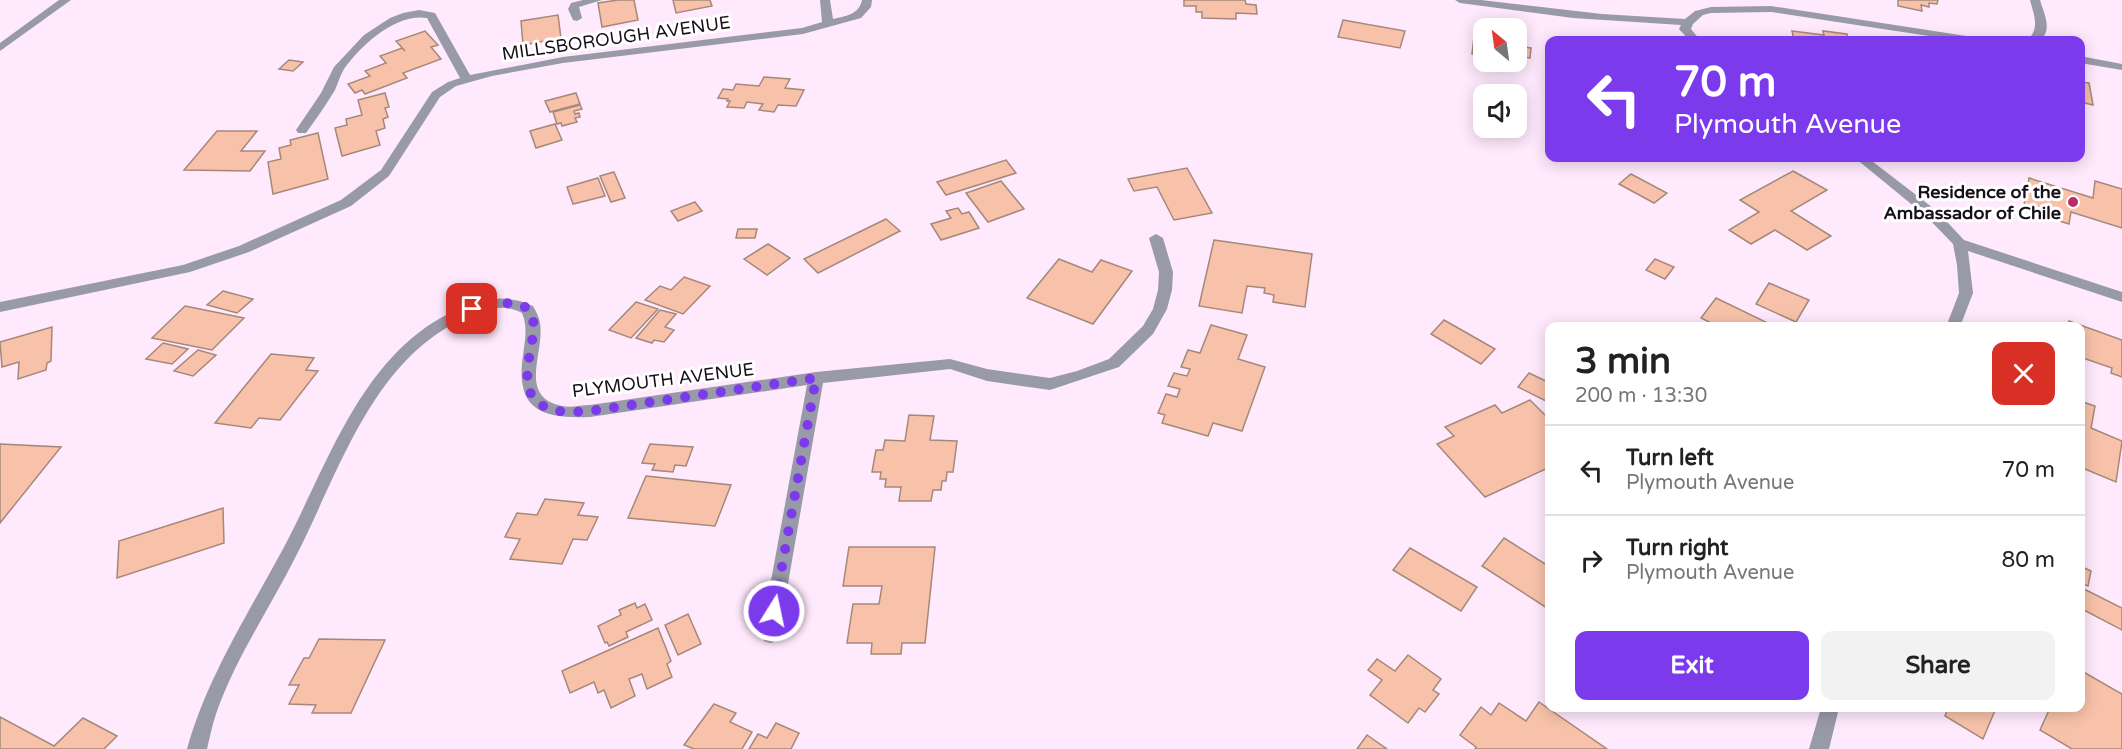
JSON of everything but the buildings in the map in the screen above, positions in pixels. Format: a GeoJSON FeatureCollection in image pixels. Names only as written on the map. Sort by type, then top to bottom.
{"type":"FeatureCollection","features":[{"type":"Feature","properties":{"kind":"street"},"geometry":{"type":"LineString","coordinates":[[0,48],[66,0]]}},
{"type":"Feature","properties":{"kind":"street"},"geometry":{"type":"LineString","coordinates":[[577,18],[573,9],[576,5],[597,0]]}},
{"type":"Feature","properties":{"kind":"street"},"geometry":{"type":"LineString","coordinates":[[825,0],[828,25]]}},
{"type":"Feature","properties":{"kind":"street","name":"MILLSBOROUGH AVENUE"},"geometry":{"type":"LineString","coordinates":[[0,307],[185,269],[244,249],[346,203],[385,173],[436,95],[452,84],[563,60],[664,46],[755,39],[828,25],[857,16],[866,7],[867,0]]}},
{"type":"Feature","properties":{"kind":"street"},"geometry":{"type":"LineString","coordinates":[[1460,0],[1509,8],[1623,20],[1688,22]]}},
{"type":"Feature","properties":{"kind":"street"},"geometry":{"type":"LineString","coordinates":[[2035,0],[2042,25],[2039,36]]}},
{"type":"Feature","properties":{"kind":"street"},"geometry":{"type":"LineString","coordinates":[[1691,36],[1685,28],[1688,22],[1699,13],[1711,9],[1771,9],[1947,36]]}},
{"type":"Feature","properties":{"kind":"street"},"geometry":{"type":"LineString","coordinates":[[302,130],[330,88],[338,69],[355,48],[402,16],[423,12],[431,15],[467,80]]}},
{"type":"Feature","properties":{"kind":"street"},"geometry":{"type":"LineString","coordinates":[[2085,60],[2122,67]]}},
{"type":"Feature","properties":{"kind":"street"},"geometry":{"type":"LineString","coordinates":[[1866,162],[1932,214],[1959,243],[2122,297]]}},
{"type":"Feature","properties":{"kind":"street","name":"PLYMOUTH AVENUE"},"geometry":{"type":"LineString","coordinates":[[197,749],[209,707],[300,533],[356,418],[381,379],[404,353],[427,334],[451,319],[472,309],[495,303],[514,303],[526,308],[533,318],[534,331],[526,376],[530,392],[540,404],[561,412],[590,411],[816,378],[950,364],[987,375],[1050,384],[1113,363],[1148,330],[1160,309],[1165,290],[1166,272],[1156,238]]}},
{"type":"Feature","properties":{"kind":"street"},"geometry":{"type":"LineString","coordinates":[[1955,322],[1966,293],[1964,265],[1959,243]]}},
{"type":"Feature","properties":{"kind":"street"},"geometry":{"type":"LineString","coordinates":[[770,635],[816,378]]}},
{"type":"Feature","properties":{"kind":"street"},"geometry":{"type":"LineString","coordinates":[[1819,749],[1829,712]]}},
{"type":"Feature","properties":{"kind":"place","name":"Residence of the Ambassador of Chile"},"geometry":{"type":"Point","coordinates":[2073,202]}},
{"type":"Feature","properties":{"kind":"route"},"geometry":{"type":"LineString","coordinates":[[472,309],[495,303],[514,303],[526,308],[533,318],[534,331],[526,376],[530,392],[540,404],[561,412],[590,411],[703,396],[816,378],[774,611]]}}]}
